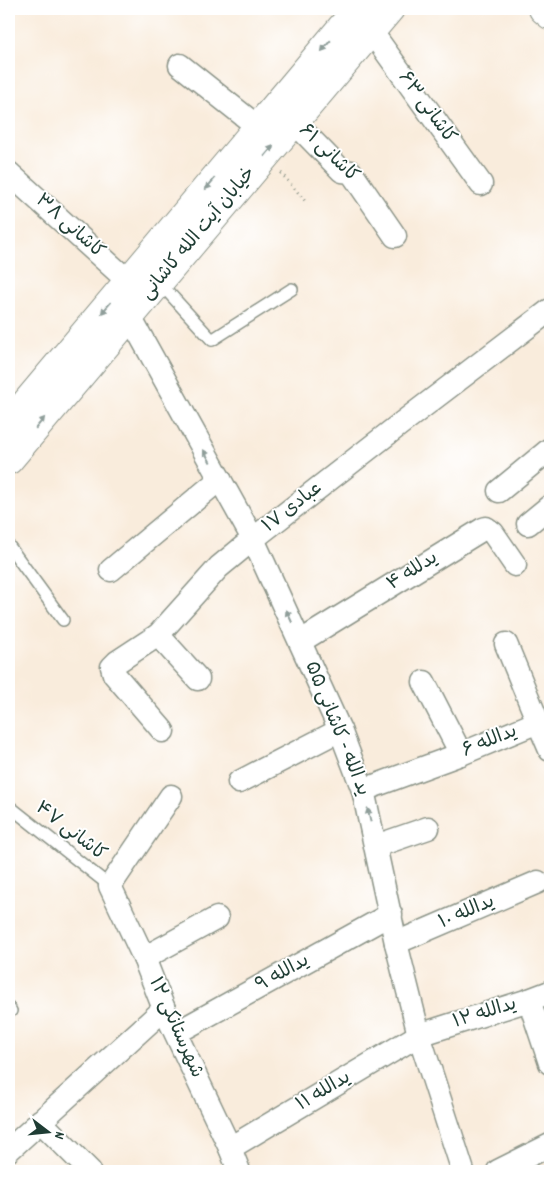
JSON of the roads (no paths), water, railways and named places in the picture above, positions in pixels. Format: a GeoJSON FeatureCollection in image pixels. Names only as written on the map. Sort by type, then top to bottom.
{"type":"FeatureCollection","features":[{"type":"Feature","properties":{"kind":"main road","name":"خیابان آیت الله کاشانی"},"geometry":{"type":"LineString","coordinates":[[9,423],[258,127],[364,20],[390,9]]}},
{"type":"Feature","properties":{"kind":"main road"},"geometry":{"type":"LineString","coordinates":[[543,9],[550,15]]}},
{"type":"Feature","properties":{"kind":"main road","name":"خیابان آیت الله کاشانی"},"geometry":{"type":"LineString","coordinates":[[9,460],[294,122],[364,20]]}},
{"type":"Feature","properties":{"kind":"street","name":"کاشانی ۶۳"},"geometry":{"type":"LineString","coordinates":[[364,20],[481,184]]}},
{"type":"Feature","properties":{"kind":"street"},"geometry":{"type":"LineString","coordinates":[[180,65],[258,127]]}},
{"type":"Feature","properties":{"kind":"street","name":"کاشانی ۶۱"},"geometry":{"type":"LineString","coordinates":[[294,122],[342,171],[351,172],[395,236]]}},
{"type":"Feature","properties":{"kind":"street","name":"کاشانی ۳۸"},"geometry":{"type":"LineString","coordinates":[[9,172],[128,281]]}},
{"type":"Feature","properties":{"kind":"street","name":"عبادی ۱۷"},"geometry":{"type":"LineString","coordinates":[[163,731],[114,674],[112,667],[158,635],[219,567],[403,422],[550,310]]}},
{"type":"Feature","properties":{"kind":"street","name":"ید الله - کاشانی ۵۵"},"geometry":{"type":"LineString","coordinates":[[130,317],[254,539],[340,730],[363,790],[418,1035],[463,1171]]}},
{"type":"Feature","properties":{"kind":"street"},"geometry":{"type":"LineString","coordinates":[[499,490],[550,449]]}},
{"type":"Feature","properties":{"kind":"street"},"geometry":{"type":"LineString","coordinates":[[110,570],[220,479]]}},
{"type":"Feature","properties":{"kind":"street"},"geometry":{"type":"LineString","coordinates":[[528,524],[550,506]]}},
{"type":"Feature","properties":{"kind":"street","name":"یدلله ۴"},"geometry":{"type":"LineString","coordinates":[[301,641],[483,529],[486,528],[493,533],[515,565]]}},
{"type":"Feature","properties":{"kind":"street"},"geometry":{"type":"LineString","coordinates":[[158,635],[198,679]]}},
{"type":"Feature","properties":{"kind":"street","name":"یدالله ۶"},"geometry":{"type":"LineString","coordinates":[[363,790],[461,754],[538,722],[506,644]]}},
{"type":"Feature","properties":{"kind":"street"},"geometry":{"type":"LineString","coordinates":[[424,682],[461,754]]}},
{"type":"Feature","properties":{"kind":"street"},"geometry":{"type":"LineString","coordinates":[[538,722],[550,750]]}},
{"type":"Feature","properties":{"kind":"street"},"geometry":{"type":"LineString","coordinates":[[239,782],[340,730]]}},
{"type":"Feature","properties":{"kind":"street"},"geometry":{"type":"LineString","coordinates":[[110,886],[171,796]]}},
{"type":"Feature","properties":{"kind":"street"},"geometry":{"type":"LineString","coordinates":[[376,846],[428,828]]}},
{"type":"Feature","properties":{"kind":"street","name":"یدالله ۱۰"},"geometry":{"type":"LineString","coordinates":[[396,943],[538,882]]}},
{"type":"Feature","properties":{"kind":"street","name":"شهرستانکی ۱۲"},"geometry":{"type":"LineString","coordinates":[[110,886],[144,958],[164,1009],[239,1171]]}},
{"type":"Feature","properties":{"kind":"street","name":"یدالله ۹"},"geometry":{"type":"LineString","coordinates":[[176,1033],[391,914]]}},
{"type":"Feature","properties":{"kind":"street"},"geometry":{"type":"LineString","coordinates":[[144,958],[217,918]]}},
{"type":"Feature","properties":{"kind":"street","name":"یدالله ۱۲"},"geometry":{"type":"LineString","coordinates":[[418,1035],[550,992]]}},
{"type":"Feature","properties":{"kind":"street"},"geometry":{"type":"LineString","coordinates":[[530,1000],[550,1063]]}},
{"type":"Feature","properties":{"kind":"street"},"geometry":{"type":"LineString","coordinates":[[9,1150],[164,1009]]}},
{"type":"Feature","properties":{"kind":"street","name":"یدالله ۱۱"},"geometry":{"type":"LineString","coordinates":[[230,1148],[418,1035]]}},
{"type":"Feature","properties":{"kind":"street"},"geometry":{"type":"LineString","coordinates":[[40,1121],[90,1171]]}},
{"type":"Feature","properties":{"kind":"street"},"geometry":{"type":"LineString","coordinates":[[498,1171],[550,1145]]}},
{"type":"Feature","properties":{"kind":"lane"},"geometry":{"type":"LineString","coordinates":[[159,282],[212,340],[292,289]]}},
{"type":"Feature","properties":{"kind":"lane"},"geometry":{"type":"LineString","coordinates":[[9,546],[63,620]]}},
{"type":"Feature","properties":{"kind":"lane","name":"کاشانی ۴۷"},"geometry":{"type":"LineString","coordinates":[[9,806],[110,886]]}}]}
